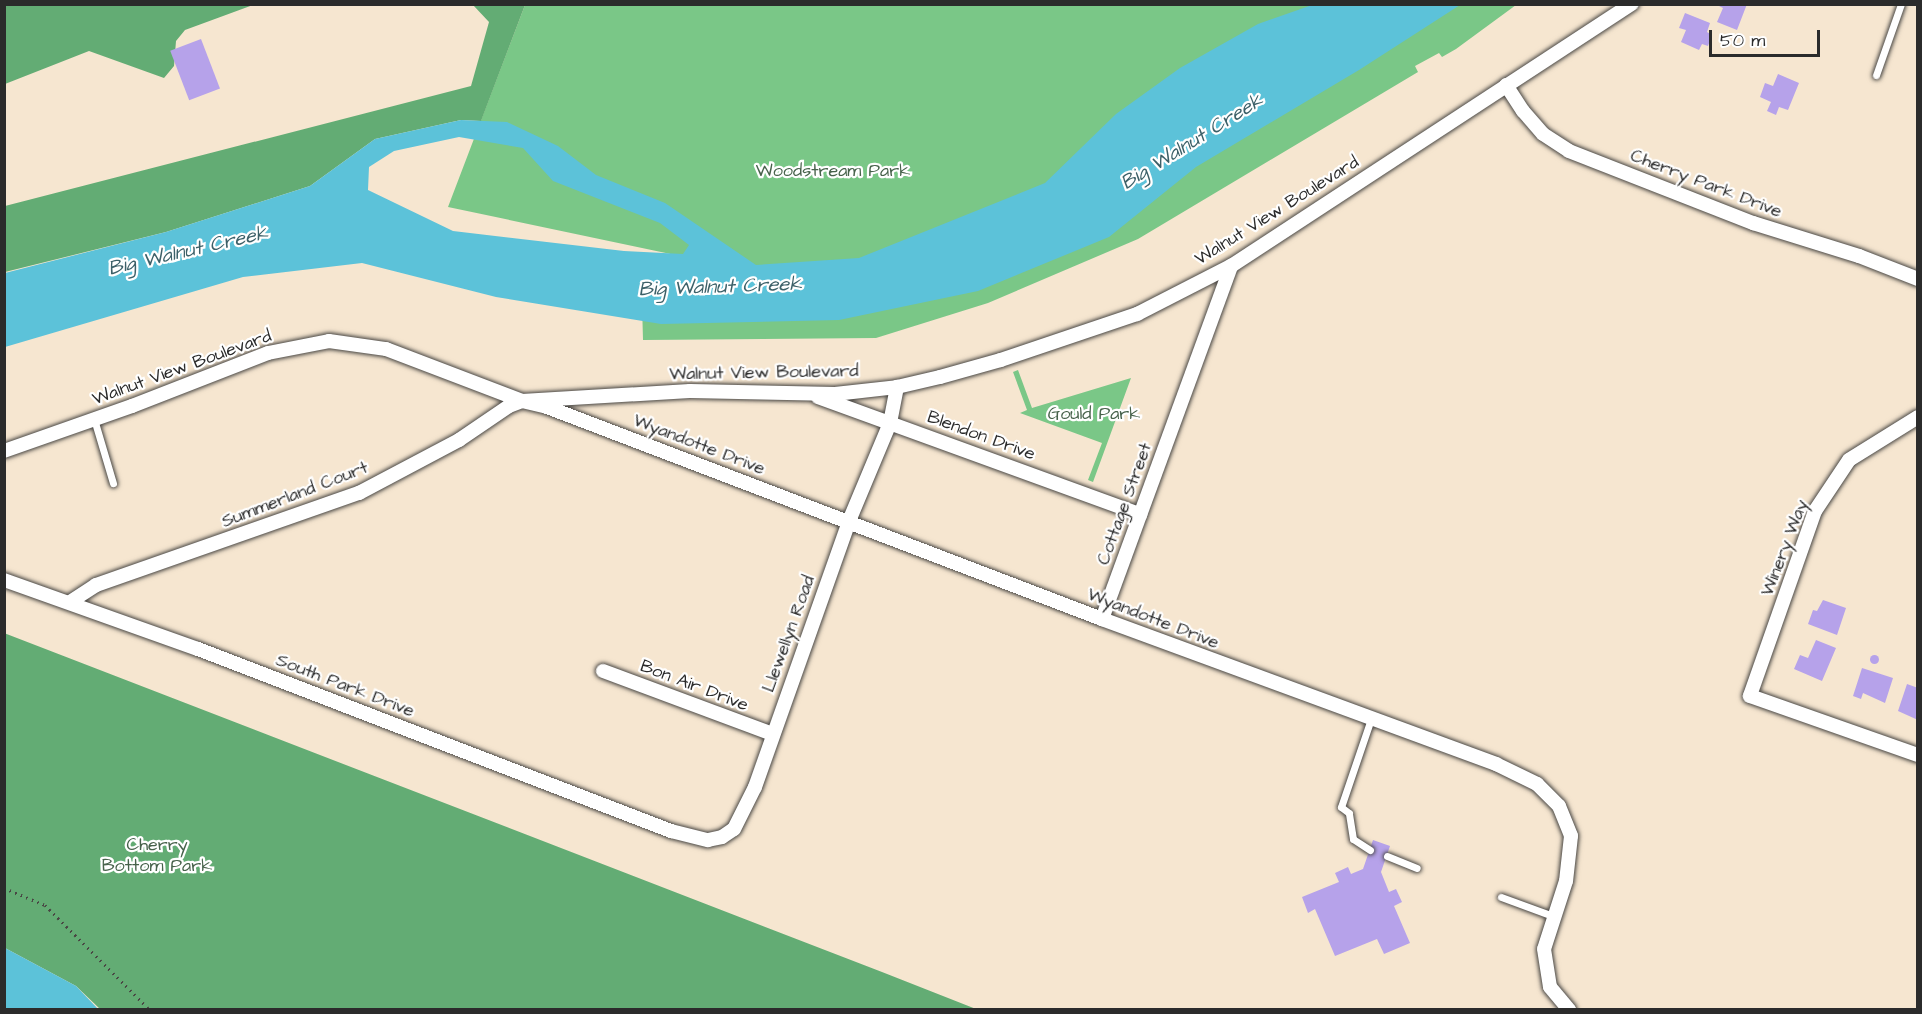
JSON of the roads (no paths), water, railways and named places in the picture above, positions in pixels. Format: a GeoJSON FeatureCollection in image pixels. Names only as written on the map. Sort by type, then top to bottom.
{"type":"FeatureCollection","features":[{"type":"Feature","properties":{"kind":"street","name":"Walnut View Boulevard"},"geometry":{"type":"LineString","coordinates":[[4,451],[268,353],[329,341],[386,349],[522,401],[690,391],[810,395],[897,387],[1001,360],[1137,314],[1231,266],[1632,4]]}},
{"type":"Feature","properties":{"kind":"street","name":"Cherry Park Drive"},"geometry":{"type":"LineString","coordinates":[[1506,85],[1523,111],[1543,134],[1569,151],[1753,223],[1859,256],[1917,279]]}},
{"type":"Feature","properties":{"kind":"street","name":"Cottage Street"},"geometry":{"type":"LineString","coordinates":[[1102,619],[1231,266]]}},
{"type":"Feature","properties":{"kind":"street","name":"Llewellyn Road"},"geometry":{"type":"LineString","coordinates":[[670,831],[708,840],[722,837],[734,829],[755,787],[849,521],[890,423],[897,387]]}},
{"type":"Feature","properties":{"kind":"street","name":"Blendon Drive"},"geometry":{"type":"LineString","coordinates":[[810,395],[1140,514]]}},
{"type":"Feature","properties":{"kind":"street","name":"Wyandotte Drive"},"geometry":{"type":"LineString","coordinates":[[522,401],[662,450],[1102,619],[1518,773],[1549,795],[1559,806],[1571,836],[1566,881],[1544,949],[1545,969],[1550,987],[1569,1010]]}},
{"type":"Feature","properties":{"kind":"street","name":"Summerland Court"},"geometry":{"type":"LineString","coordinates":[[70,602],[96,585],[359,493],[459,440],[509,406],[522,401]]}},
{"type":"Feature","properties":{"kind":"street","name":"Winery Way"},"geometry":{"type":"LineString","coordinates":[[1917,417],[1849,460],[1815,512],[1750,696],[1917,755]]}},
{"type":"Feature","properties":{"kind":"street","name":"South Park Drive"},"geometry":{"type":"LineString","coordinates":[[4,580],[70,602],[481,756],[670,831]]}},
{"type":"Feature","properties":{"kind":"street","name":"Bon Air Drive"},"geometry":{"type":"LineString","coordinates":[[603,671],[772,734]]}},
{"type":"Feature","properties":{"kind":"lane"},"geometry":{"type":"LineString","coordinates":[[1876,75],[1901,4]]}},
{"type":"Feature","properties":{"kind":"lane"},"geometry":{"type":"LineString","coordinates":[[94,419],[113,483]]}},
{"type":"Feature","properties":{"kind":"lane"},"geometry":{"type":"LineString","coordinates":[[1370,850],[1353,839],[1349,813],[1341,807],[1371,718]]}},
{"type":"Feature","properties":{"kind":"lane"},"geometry":{"type":"LineString","coordinates":[[1387,856],[1418,868]]}},
{"type":"Feature","properties":{"kind":"lane"},"geometry":{"type":"LineString","coordinates":[[1501,897],[1553,916]]}},
{"type":"Feature","properties":{"kind":"water","name":"Big Walnut Creek"},"geometry":{"type":"Polygon","coordinates":[[[1315,4],[1460,5],[1359,70],[1196,167],[1109,237],[978,291],[839,320],[661,324],[496,297],[362,263],[243,277],[5,347],[5,273],[166,232],[310,186],[375,139],[461,120],[507,122],[558,146],[596,175],[665,203],[756,265],[859,258],[1045,183],[1116,114],[1180,68],[1258,24],[1315,4]],[[459,137],[394,151],[369,167],[368,190],[453,231],[624,251],[683,254],[689,245],[660,223],[553,181],[523,148],[459,137]]]}},
{"type":"Feature","properties":{"kind":"water"},"geometry":{"type":"Polygon","coordinates":[[[5,948],[76,986],[98,1009],[5,1009],[5,948]]]}},
{"type":"Feature","properties":{"kind":"park label","name":"Woodstream Park"},"geometry":{"type":"Point","coordinates":[833,171]}},
{"type":"Feature","properties":{"kind":"park label","name":"Gould Park"},"geometry":{"type":"Point","coordinates":[1094,414]}},
{"type":"Feature","properties":{"kind":"park label","name":"Cherry Bottom Park"},"geometry":{"type":"Point","coordinates":[157,856]}}]}
